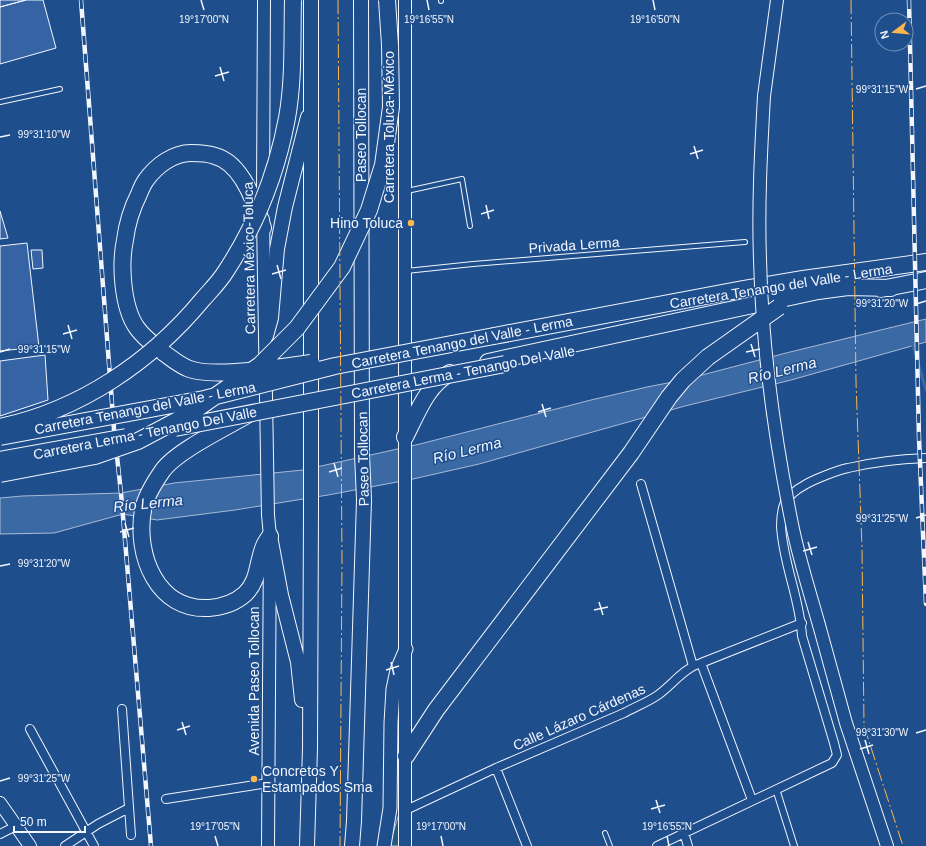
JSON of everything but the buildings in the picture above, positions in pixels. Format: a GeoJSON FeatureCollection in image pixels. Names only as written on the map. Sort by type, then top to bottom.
{"type":"FeatureCollection","features":[{"type":"Feature","properties":{"kind":"highway"},"geometry":{"type":"LineString","coordinates":[[0,427],[68,405],[104,386],[158,346],[186,320],[226,272],[254,222],[272,176],[282,139],[287,117],[292,68],[293,0]]}},
{"type":"Feature","properties":{"kind":"highway"},"geometry":{"type":"LineString","coordinates":[[307,846],[310,748],[312,0]]}},
{"type":"Feature","properties":{"kind":"highway","name":"Paseo Tollocan"},"geometry":{"type":"LineString","coordinates":[[352,846],[364,500],[362,454],[361,0]]}},
{"type":"Feature","properties":{"kind":"highway"},"geometry":{"type":"LineString","coordinates":[[0,474],[95,456],[138,441],[191,413],[260,365],[297,328],[342,267],[369,210],[383,165],[391,107],[390,45],[387,0]]}},
{"type":"Feature","properties":{"kind":"highway"},"geometry":{"type":"LineString","coordinates":[[266,336],[271,318],[277,249],[302,135],[312,102]]}},
{"type":"Feature","properties":{"kind":"highway"},"geometry":{"type":"LineString","coordinates":[[263,228],[252,195],[239,175],[227,162],[215,156],[200,153],[185,153],[168,159],[145,181],[136,201],[124,241],[124,285],[130,313],[137,328],[149,341],[164,353],[187,368],[199,372],[211,373],[266,369],[322,361],[335,366]]}},
{"type":"Feature","properties":{"kind":"highway","name":"Carretera Tenango del Valle - Lerma"},"geometry":{"type":"LineString","coordinates":[[0,437],[204,399],[335,366],[743,289],[926,262]]}},
{"type":"Feature","properties":{"kind":"highway","name":"Carretera Lerma - Tenango Del Valle"},"geometry":{"type":"LineString","coordinates":[[0,460],[250,414],[505,364],[779,307],[891,288],[926,280]]}},
{"type":"Feature","properties":{"kind":"highway"},"geometry":{"type":"LineString","coordinates":[[405,440],[424,400],[440,380],[449,373],[471,366],[818,291],[848,287],[891,288]]}},
{"type":"Feature","properties":{"kind":"highway"},"geometry":{"type":"LineString","coordinates":[[406,756],[436,710],[631,453],[669,397],[683,380],[708,357],[779,307]]}},
{"type":"Feature","properties":{"kind":"highway"},"geometry":{"type":"LineString","coordinates":[[250,414],[177,457],[164,469],[148,496],[143,509],[141,537],[144,552],[159,586],[169,596],[186,606],[204,608],[222,606],[238,599],[246,593],[254,581],[264,546],[270,536]]}},
{"type":"Feature","properties":{"kind":"highway"},"geometry":{"type":"LineString","coordinates":[[270,536],[281,595],[298,662],[302,702],[310,748]]}},
{"type":"Feature","properties":{"kind":"main road","name":"Carretera México-Toluca"},"geometry":{"type":"LineString","coordinates":[[264,0],[263,228],[268,515]]}},
{"type":"Feature","properties":{"kind":"main road","name":"Carretera Toluca-México"},"geometry":{"type":"LineString","coordinates":[[404,0],[406,649]]}},
{"type":"Feature","properties":{"kind":"main road"},"geometry":{"type":"LineString","coordinates":[[777,0],[764,96],[759,178],[760,260],[764,334],[773,411],[793,530],[846,723],[887,846]]}},
{"type":"Feature","properties":{"kind":"main road","name":"Avenida Paseo Tollocan"},"geometry":{"type":"LineString","coordinates":[[268,515],[270,536],[268,846]]}},
{"type":"Feature","properties":{"kind":"main road"},"geometry":{"type":"LineString","coordinates":[[406,649],[406,846]]}},
{"type":"Feature","properties":{"kind":"main road"},"geometry":{"type":"LineString","coordinates":[[384,846],[390,808],[390,722],[393,689],[397,670],[406,649]]}},
{"type":"Feature","properties":{"kind":"main road"},"geometry":{"type":"LineString","coordinates":[[0,803],[30,846]]}},
{"type":"Feature","properties":{"kind":"street"},"geometry":{"type":"LineString","coordinates":[[657,846],[832,762],[837,755],[802,636],[802,623],[795,588],[786,556],[781,525],[782,514],[786,502],[791,495],[802,486],[846,468],[907,458],[926,458]]}},
{"type":"Feature","properties":{"kind":"street"},"geometry":{"type":"LineString","coordinates":[[641,484],[697,664],[752,800]]}},
{"type":"Feature","properties":{"kind":"street","name":"Calle Lázaro Cárdenas"},"geometry":{"type":"LineString","coordinates":[[406,810],[496,768],[643,703],[662,692],[697,664],[802,623]]}},
{"type":"Feature","properties":{"kind":"street"},"geometry":{"type":"LineString","coordinates":[[122,710],[131,835]]}},
{"type":"Feature","properties":{"kind":"street"},"geometry":{"type":"LineString","coordinates":[[30,729],[94,846]]}},
{"type":"Feature","properties":{"kind":"street"},"geometry":{"type":"LineString","coordinates":[[496,768],[527,846]]}},
{"type":"Feature","properties":{"kind":"street"},"geometry":{"type":"LineString","coordinates":[[166,799],[268,783]]}},
{"type":"Feature","properties":{"kind":"street"},"geometry":{"type":"LineString","coordinates":[[776,789],[794,846]]}},
{"type":"Feature","properties":{"kind":"street"},"geometry":{"type":"LineString","coordinates":[[65,846],[86,832],[129,808]]}},
{"type":"Feature","properties":{"kind":"street"},"geometry":{"type":"LineString","coordinates":[[0,834],[16,826]]}},
{"type":"Feature","properties":{"kind":"street"},"geometry":{"type":"LineString","coordinates":[[684,833],[688,846]]}},
{"type":"Feature","properties":{"kind":"lane"},"geometry":{"type":"LineString","coordinates":[[0,102],[60,89]]}},
{"type":"Feature","properties":{"kind":"lane"},"geometry":{"type":"LineString","coordinates":[[404,191],[462,179],[470,226]]}},
{"type":"Feature","properties":{"kind":"lane","name":"Privada Lerma"},"geometry":{"type":"LineString","coordinates":[[404,271],[745,242]]}},
{"type":"Feature","properties":{"kind":"lane"},"geometry":{"type":"LineString","coordinates":[[605,833],[610,846]]}},
{"type":"Feature","properties":{"kind":"shaded area"},"geometry":{"type":"Polygon","coordinates":[[[399,814],[399,846],[389,846],[399,814]]]}},
{"type":"Feature","properties":{"kind":"water","name":"Río Lerma"},"geometry":{"type":"Polygon","coordinates":[[[926,319],[926,342],[791,380],[685,406],[479,464],[413,479],[235,510],[157,520],[123,514],[54,533],[0,534],[0,498],[121,493],[174,483],[303,470],[420,444],[591,400],[683,380],[926,319]]]}},
{"type":"Feature","properties":{"kind":"waterway"},"geometry":{"type":"LineString","coordinates":[[912,342],[926,390]]}},
{"type":"Feature","properties":{"kind":"railway"},"geometry":{"type":"LineString","coordinates":[[81,0],[114,429],[121,493],[151,846]]}},
{"type":"Feature","properties":{"kind":"railway"},"geometry":{"type":"LineString","coordinates":[[909,0],[919,438],[926,604]]}},
{"type":"Feature","properties":{"kind":"power"},"geometry":{"type":"LineString","coordinates":[[338,0],[342,560],[340,846]]}},
{"type":"Feature","properties":{"kind":"power"},"geometry":{"type":"LineString","coordinates":[[851,0],[856,382],[862,548],[864,726],[903,846]]}},
{"type":"Feature","properties":{"kind":"place","name":"Hino Toluca"},"geometry":{"type":"Point","coordinates":[411,223]}},
{"type":"Feature","properties":{"kind":"place","name":"Concretos Y Estampados Sma"},"geometry":{"type":"Point","coordinates":[254,779]}}]}
